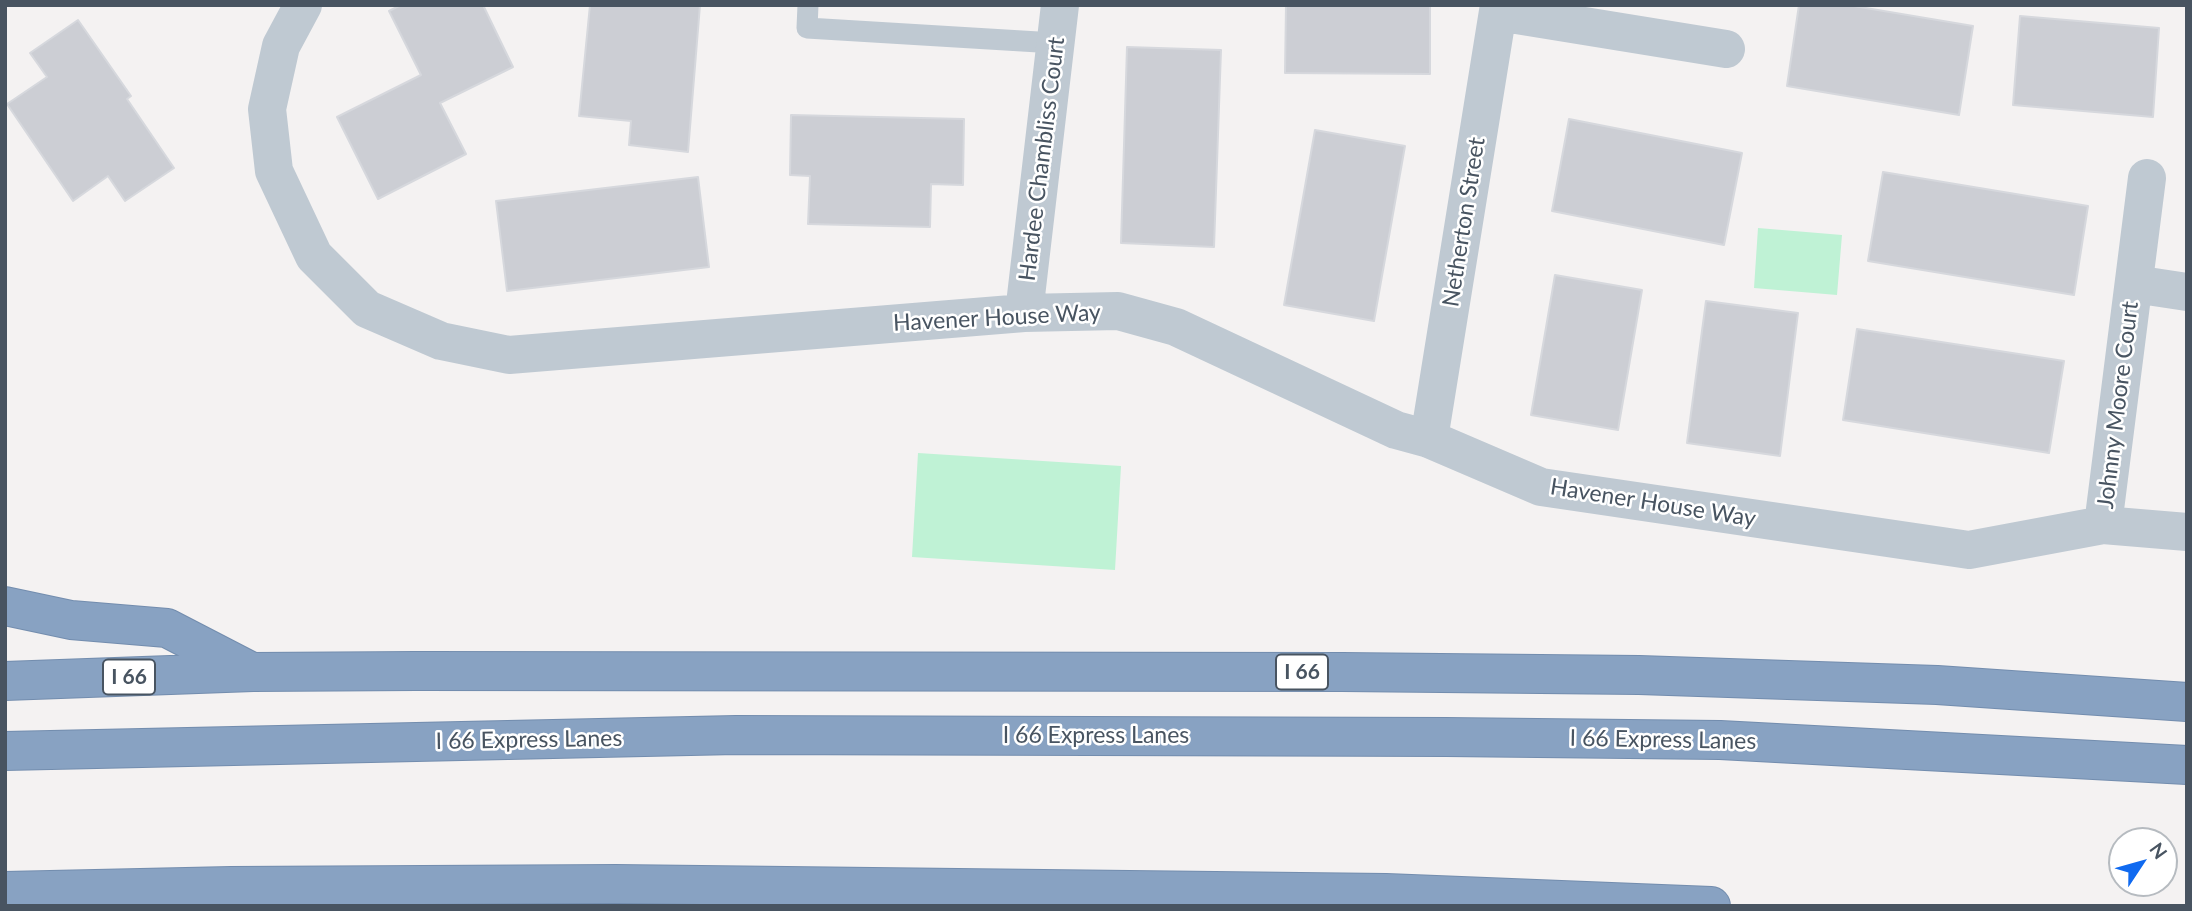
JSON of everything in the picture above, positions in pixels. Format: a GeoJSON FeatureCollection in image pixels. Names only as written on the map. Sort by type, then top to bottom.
{"type":"FeatureCollection","features":[{"type":"Feature","properties":{"kind":"highway"},"geometry":{"type":"LineString","coordinates":[[5,606],[71,620],[167,628],[254,673]]}},
{"type":"Feature","properties":{"kind":"highway","name":"I 66"},"geometry":{"type":"LineString","coordinates":[[5,681],[254,673],[940,671],[1639,675],[1937,685],[2187,702]]}},
{"type":"Feature","properties":{"kind":"highway","name":"I 66 Express Lanes"},"geometry":{"type":"LineString","coordinates":[[5,751],[736,735],[1446,737],[1720,740],[2187,765]]}},
{"type":"Feature","properties":{"kind":"highway"},"geometry":{"type":"LineString","coordinates":[[5,891],[231,886],[630,884],[1386,893],[1711,906]]}},
{"type":"Feature","properties":{"kind":"street","name":"Havener House Way"},"geometry":{"type":"LineString","coordinates":[[303,5],[281,46],[267,109],[274,171],[314,256],[368,309],[441,341],[509,355],[1024,313],[1118,311],[1176,327],[1396,430],[1429,439],[1541,487],[1969,550],[2103,525],[2187,532]]}},
{"type":"Feature","properties":{"kind":"street","name":"Hardee Chambliss Court"},"geometry":{"type":"LineString","coordinates":[[1024,313],[1060,5]]}},
{"type":"Feature","properties":{"kind":"street"},"geometry":{"type":"LineString","coordinates":[[1498,9],[1726,49]]}},
{"type":"Feature","properties":{"kind":"street","name":"Netherton Street"},"geometry":{"type":"LineString","coordinates":[[1429,439],[1498,9]]}},
{"type":"Feature","properties":{"kind":"street","name":"Johnny Moore Court"},"geometry":{"type":"LineString","coordinates":[[2103,525],[2147,178]]}},
{"type":"Feature","properties":{"kind":"street","name":"Johnny Moore Court"},"geometry":{"type":"LineString","coordinates":[[2134,284],[2187,292]]}},
{"type":"Feature","properties":{"kind":"lane"},"geometry":{"type":"LineString","coordinates":[[808,5],[807,28],[1055,43]]}},
{"type":"Feature","properties":{"kind":"green space"},"geometry":{"type":"Polygon","coordinates":[[[1758,228],[1842,235],[1837,295],[1754,288],[1758,228]]]}},
{"type":"Feature","properties":{"kind":"green space"},"geometry":{"type":"Polygon","coordinates":[[[918,453],[1121,466],[1115,570],[912,557],[918,453]]]}},
{"type":"Feature","properties":{"kind":"building"},"geometry":{"type":"Polygon","coordinates":[[[401,5],[483,5],[513,67],[440,103],[466,154],[378,199],[337,117],[421,75],[389,11],[401,5]]]}},
{"type":"Feature","properties":{"kind":"building"},"geometry":{"type":"Polygon","coordinates":[[[590,5],[700,5],[688,152],[629,145],[631,121],[579,116],[590,5]]]}},
{"type":"Feature","properties":{"kind":"building"},"geometry":{"type":"Polygon","coordinates":[[[1286,5],[1430,5],[1430,74],[1285,73],[1286,5]]]}},
{"type":"Feature","properties":{"kind":"building"},"geometry":{"type":"Polygon","coordinates":[[[1799,5],[1848,5],[1973,26],[1959,115],[1787,86],[1799,5]]]}},
{"type":"Feature","properties":{"kind":"building"},"geometry":{"type":"Polygon","coordinates":[[[2020,16],[2159,28],[2153,117],[2013,105],[2020,16]]]}},
{"type":"Feature","properties":{"kind":"building"},"geometry":{"type":"Polygon","coordinates":[[[78,20],[131,96],[127,99],[174,168],[125,201],[108,176],[73,201],[7,104],[47,77],[30,53],[78,20]]]}},
{"type":"Feature","properties":{"kind":"building"},"geometry":{"type":"Polygon","coordinates":[[[1127,47],[1221,50],[1214,247],[1121,243],[1127,47]]]}},
{"type":"Feature","properties":{"kind":"building"},"geometry":{"type":"Polygon","coordinates":[[[791,115],[964,119],[963,185],[931,184],[930,227],[808,224],[810,176],[790,175],[791,115]]]}},
{"type":"Feature","properties":{"kind":"building"},"geometry":{"type":"Polygon","coordinates":[[[1569,119],[1742,153],[1724,245],[1552,211],[1569,119]]]}},
{"type":"Feature","properties":{"kind":"building"},"geometry":{"type":"Polygon","coordinates":[[[1315,130],[1405,146],[1374,321],[1284,305],[1315,130]]]}},
{"type":"Feature","properties":{"kind":"building"},"geometry":{"type":"Polygon","coordinates":[[[1883,172],[2088,206],[2074,295],[1868,261],[1883,172]]]}},
{"type":"Feature","properties":{"kind":"building"},"geometry":{"type":"Polygon","coordinates":[[[698,177],[709,267],[507,291],[496,201],[698,177]]]}},
{"type":"Feature","properties":{"kind":"building"},"geometry":{"type":"Polygon","coordinates":[[[1555,275],[1642,290],[1618,430],[1531,415],[1555,275]]]}},
{"type":"Feature","properties":{"kind":"building"},"geometry":{"type":"Polygon","coordinates":[[[1706,301],[1798,313],[1780,456],[1687,443],[1706,301]]]}},
{"type":"Feature","properties":{"kind":"building"},"geometry":{"type":"Polygon","coordinates":[[[1857,329],[2064,361],[2049,453],[1843,420],[1857,329]]]}}]}
